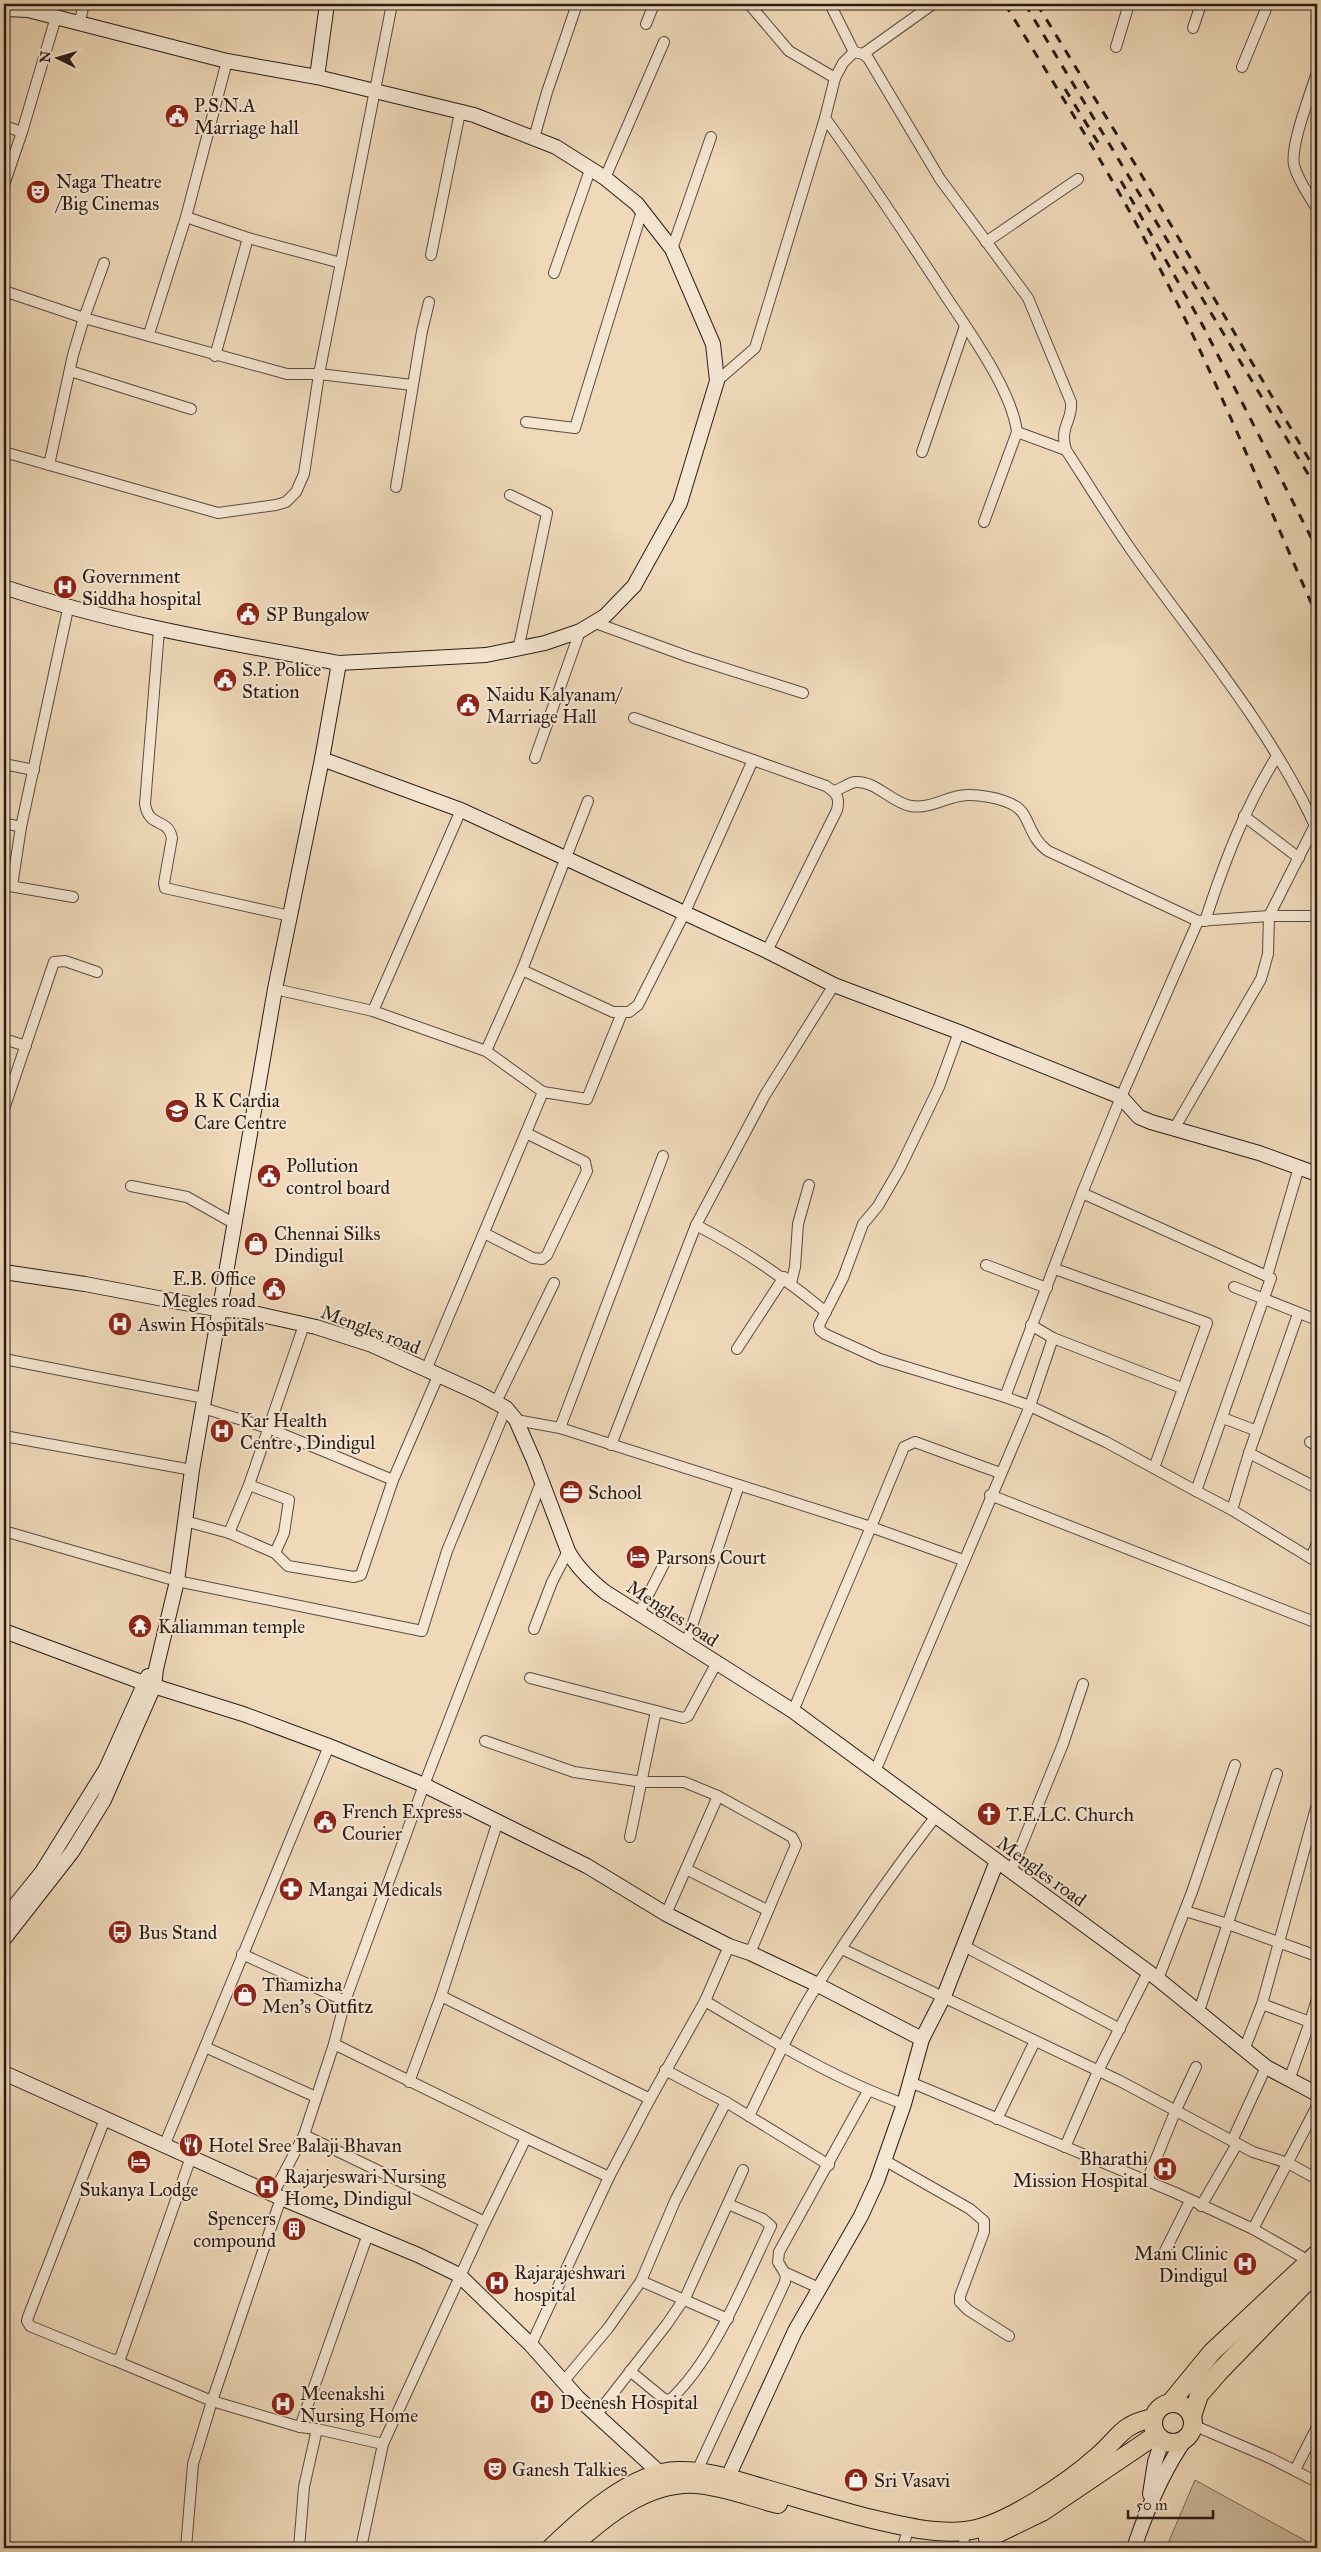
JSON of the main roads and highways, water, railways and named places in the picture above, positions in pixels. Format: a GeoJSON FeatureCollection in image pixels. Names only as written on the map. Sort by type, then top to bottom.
{"type":"FeatureCollection","features":[{"type":"Feature","properties":{"kind":"highway"},"geometry":{"type":"LineString","coordinates":[[1171,2402],[1212,2352],[1315,2262]]}},
{"type":"Feature","properties":{"kind":"highway"},"geometry":{"type":"LineString","coordinates":[[551,2548],[582,2518],[619,2492],[661,2474],[678,2471],[728,2477],[905,2527],[965,2531],[986,2527],[1034,2502],[1099,2456],[1134,2422],[1157,2431],[1170,2444],[1181,2442],[1191,2426],[1199,2394],[1315,2262]]}},
{"type":"Feature","properties":{"kind":"highway"},"geometry":{"type":"LineString","coordinates":[[570,2548],[591,2528],[626,2504],[658,2489],[697,2484],[718,2488],[843,2523],[904,2543],[963,2545],[1015,2527],[1042,2512],[1157,2431],[1163,2405],[1171,2402],[1179,2403],[1187,2408],[1191,2426]]}},
{"type":"Feature","properties":{"kind":"main road"},"geometry":{"type":"LineString","coordinates":[[317,77],[327,4]]}},
{"type":"Feature","properties":{"kind":"main road"},"geometry":{"type":"LineString","coordinates":[[4,9],[29,7],[79,24],[227,61],[317,77],[460,112],[556,147],[605,178],[642,211],[672,249],[714,344],[716,381],[680,503],[634,586],[605,616],[580,631],[518,650],[486,655],[339,663],[159,630],[68,609],[4,589]]}},
{"type":"Feature","properties":{"kind":"main road"},"geometry":{"type":"LineString","coordinates":[[4,1939],[17,1912],[106,1769],[156,1669],[177,1581],[192,1470],[275,989],[322,759],[339,663]]}},
{"type":"Feature","properties":{"kind":"main road"},"geometry":{"type":"LineString","coordinates":[[322,759],[461,810],[767,951],[834,985],[959,1032],[1121,1097],[1139,1117],[1317,1174]]}},
{"type":"Feature","properties":{"kind":"main road","name":"Mengles road"},"geometry":{"type":"LineString","coordinates":[[4,1272],[85,1284],[221,1310],[244,1311],[304,1325],[372,1345],[501,1405],[516,1420],[542,1480],[568,1551],[574,1563],[589,1579],[716,1664],[793,1711],[876,1769],[936,1816],[1153,1976],[1266,2067],[1317,2094]]}},
{"type":"Feature","properties":{"kind":"main road"},"geometry":{"type":"LineString","coordinates":[[4,1631],[149,1684],[243,1714],[329,1746],[424,1785],[587,1866],[666,1914],[729,1946],[750,1953],[818,1985],[922,2039]]}},
{"type":"Feature","properties":{"kind":"main road"},"geometry":{"type":"LineString","coordinates":[[728,2477],[795,2331],[861,2216],[904,2104],[922,2039],[944,1996],[997,1861]]}},
{"type":"Feature","properties":{"kind":"main road"},"geometry":{"type":"LineString","coordinates":[[4,1919],[17,1912]]}},
{"type":"Feature","properties":{"kind":"main road"},"geometry":{"type":"LineString","coordinates":[[4,2073],[277,2196],[459,2274],[531,2346],[563,2382],[661,2474]]}},
{"type":"Feature","properties":{"kind":"main road"},"geometry":{"type":"LineString","coordinates":[[1134,2548],[1147,2510],[1191,2426]]}},
{"type":"Feature","properties":{"kind":"main road"},"geometry":{"type":"LineString","coordinates":[[1147,2510],[1155,2462],[1157,2431]]}},
{"type":"Feature","properties":{"kind":"railway"},"geometry":{"type":"LineString","coordinates":[[1005,4],[1102,163],[1139,228],[1178,304],[1219,392],[1317,616]]}},
{"type":"Feature","properties":{"kind":"railway"},"geometry":{"type":"LineString","coordinates":[[1025,4],[1317,489]]}},
{"type":"Feature","properties":{"kind":"railway"},"geometry":{"type":"LineString","coordinates":[[1037,4],[1138,169],[1317,473]]}},
{"type":"Feature","properties":{"kind":"railway"},"geometry":{"type":"LineString","coordinates":[[1065,89],[1099,144]]}},
{"type":"Feature","properties":{"kind":"railway"},"geometry":{"type":"LineString","coordinates":[[1121,181],[1203,326],[1317,549]]}},
{"type":"Feature","properties":{"kind":"place","name":"P.S.N.A Marriage hall"},"geometry":{"type":"Point","coordinates":[177,116]}},
{"type":"Feature","properties":{"kind":"place","name":"Naga Theatre /Big Cinemas"},"geometry":{"type":"Point","coordinates":[38,192]}},
{"type":"Feature","properties":{"kind":"place","name":"Government Siddha hospital"},"geometry":{"type":"Point","coordinates":[65,587]}},
{"type":"Feature","properties":{"kind":"place","name":"SP Bungalow"},"geometry":{"type":"Point","coordinates":[248,614]}},
{"type":"Feature","properties":{"kind":"place","name":"S.P. Police Station"},"geometry":{"type":"Point","coordinates":[225,680]}},
{"type":"Feature","properties":{"kind":"place","name":"Naidu Kalyanam/ Marriage Hall"},"geometry":{"type":"Point","coordinates":[468,705]}},
{"type":"Feature","properties":{"kind":"place","name":"R K Cardia Care Centre"},"geometry":{"type":"Point","coordinates":[177,1111]}},
{"type":"Feature","properties":{"kind":"place","name":"Pollution control board"},"geometry":{"type":"Point","coordinates":[269,1176]}},
{"type":"Feature","properties":{"kind":"place","name":"Chennai Silks Dindigul"},"geometry":{"type":"Point","coordinates":[256,1244]}},
{"type":"Feature","properties":{"kind":"place","name":"E.B. Office Megles road"},"geometry":{"type":"Point","coordinates":[274,1289]}},
{"type":"Feature","properties":{"kind":"place","name":"Aswin Hospitals"},"geometry":{"type":"Point","coordinates":[120,1324]}},
{"type":"Feature","properties":{"kind":"place","name":"Kar Health Centre , Dindigul"},"geometry":{"type":"Point","coordinates":[222,1431]}},
{"type":"Feature","properties":{"kind":"place","name":"School"},"geometry":{"type":"Point","coordinates":[571,1492]}},
{"type":"Feature","properties":{"kind":"place","name":"Parsons Court"},"geometry":{"type":"Point","coordinates":[638,1557]}},
{"type":"Feature","properties":{"kind":"place","name":"Kaliamman temple"},"geometry":{"type":"Point","coordinates":[140,1626]}},
{"type":"Feature","properties":{"kind":"place","name":"T.E.LC. Church"},"geometry":{"type":"Point","coordinates":[989,1814]}},
{"type":"Feature","properties":{"kind":"place","name":"French Express Courier"},"geometry":{"type":"Point","coordinates":[325,1822]}},
{"type":"Feature","properties":{"kind":"place","name":"Mangai Medicals"},"geometry":{"type":"Point","coordinates":[291,1889]}},
{"type":"Feature","properties":{"kind":"place","name":"Bus Stand"},"geometry":{"type":"Point","coordinates":[120,1932]}},
{"type":"Feature","properties":{"kind":"place","name":"Thamizha Men's Outfitz"},"geometry":{"type":"Point","coordinates":[245,1995]}},
{"type":"Feature","properties":{"kind":"place","name":"Hotel Sree Balaji Bhavan"},"geometry":{"type":"Point","coordinates":[191,2145]}},
{"type":"Feature","properties":{"kind":"place","name":"Sukanya Lodge"},"geometry":{"type":"Point","coordinates":[139,2162]}},
{"type":"Feature","properties":{"kind":"place","name":"Bharathi Mission Hospital"},"geometry":{"type":"Point","coordinates":[1165,2169]}},
{"type":"Feature","properties":{"kind":"place","name":"Rajarjeswari Nursing Home, Dindigul"},"geometry":{"type":"Point","coordinates":[267,2187]}},
{"type":"Feature","properties":{"kind":"place","name":"Spencers compound"},"geometry":{"type":"Point","coordinates":[294,2229]}},
{"type":"Feature","properties":{"kind":"place","name":"Mani Clinic Dindigul"},"geometry":{"type":"Point","coordinates":[1245,2264]}},
{"type":"Feature","properties":{"kind":"place","name":"Rajarajeshwari hospital"},"geometry":{"type":"Point","coordinates":[497,2283]}},
{"type":"Feature","properties":{"kind":"place","name":"Deenesh Hospital"},"geometry":{"type":"Point","coordinates":[542,2402]}},
{"type":"Feature","properties":{"kind":"place","name":"Meenakshi Nursing Home"},"geometry":{"type":"Point","coordinates":[283,2404]}},
{"type":"Feature","properties":{"kind":"place","name":"Ganesh Talkies"},"geometry":{"type":"Point","coordinates":[495,2469]}},
{"type":"Feature","properties":{"kind":"place","name":"Sri Vasavi"},"geometry":{"type":"Point","coordinates":[856,2480]}}]}
